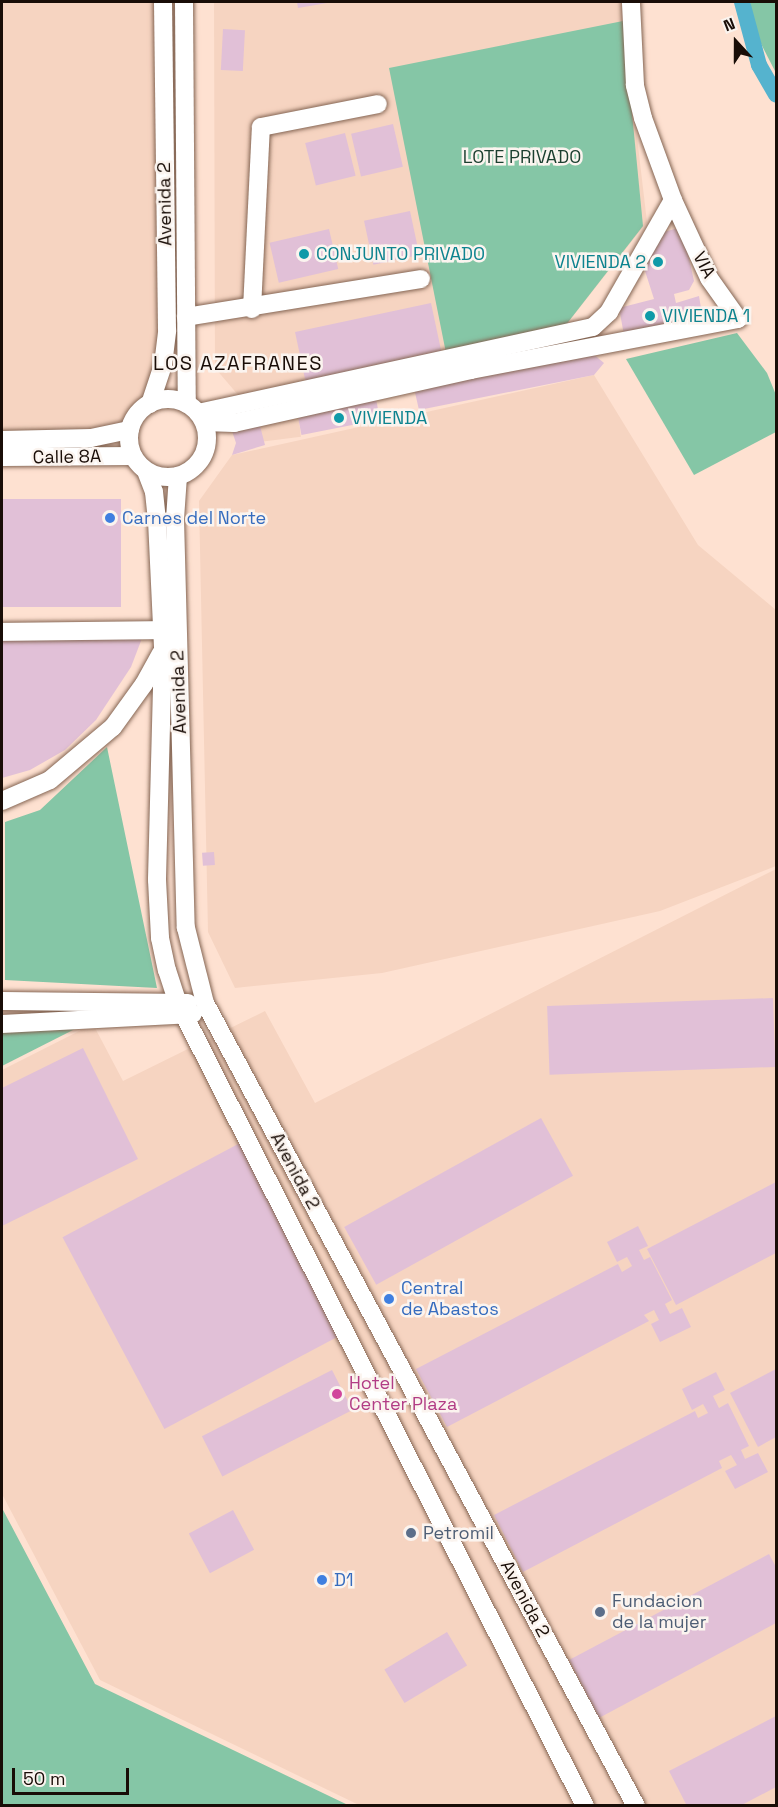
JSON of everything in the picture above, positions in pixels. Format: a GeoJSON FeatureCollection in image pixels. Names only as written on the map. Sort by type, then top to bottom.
{"type":"FeatureCollection","features":[{"type":"Feature","properties":{"kind":"street","name":"Avenida 2"},"geometry":{"type":"LineString","coordinates":[[150,404],[163,365],[167,330],[163,2]]}},
{"type":"Feature","properties":{"kind":"street","name":"Avenida 2"},"geometry":{"type":"LineString","coordinates":[[184,2],[186,316],[197,413]]}},
{"type":"Feature","properties":{"kind":"street","name":"VIA"},"geometry":{"type":"LineString","coordinates":[[470,364],[738,319],[709,278],[673,200],[638,101],[631,2]]}},
{"type":"Feature","properties":{"kind":"street"},"geometry":{"type":"LineString","coordinates":[[252,309],[261,127],[378,104]]}},
{"type":"Feature","properties":{"kind":"street"},"geometry":{"type":"LineString","coordinates":[[197,413],[208,435],[204,455],[191,470],[178,476],[156,476],[146,471],[133,456],[130,430],[141,410],[162,399],[197,413],[234,423],[470,364],[593,327],[601,321],[673,200]]}},
{"type":"Feature","properties":{"kind":"street"},"geometry":{"type":"LineString","coordinates":[[186,316],[252,309],[421,279]]}},
{"type":"Feature","properties":{"kind":"street","name":"Calle 8A"},"geometry":{"type":"LineString","coordinates":[[2,440],[92,438],[130,430]]}},
{"type":"Feature","properties":{"kind":"street","name":"Calle 8A"},"geometry":{"type":"LineString","coordinates":[[2,457],[133,456]]}},
{"type":"Feature","properties":{"kind":"street","name":"Avenida 2"},"geometry":{"type":"LineString","coordinates":[[146,471],[154,492],[157,520],[163,649],[157,880],[160,938],[181,1009],[585,1806]]}},
{"type":"Feature","properties":{"kind":"street","name":"Avenida 2"},"geometry":{"type":"LineString","coordinates":[[178,476],[175,519],[186,928],[208,1008],[636,1806]]}},
{"type":"Feature","properties":{"kind":"street"},"geometry":{"type":"LineString","coordinates":[[2,632],[162,630]]}},
{"type":"Feature","properties":{"kind":"street"},"geometry":{"type":"LineString","coordinates":[[2,801],[51,780],[113,727],[144,684],[163,649]]}},
{"type":"Feature","properties":{"kind":"street"},"geometry":{"type":"LineString","coordinates":[[2,1001],[181,1009]]}},
{"type":"Feature","properties":{"kind":"street"},"geometry":{"type":"LineString","coordinates":[[2,1024],[208,1008]]}},
{"type":"Feature","properties":{"kind":"shaded area"},"geometry":{"type":"Polygon","coordinates":[[[2,2],[159,2],[159,359],[143,408],[121,424],[91,433],[2,434],[2,2]]]}},
{"type":"Feature","properties":{"kind":"shaded area"},"geometry":{"type":"Polygon","coordinates":[[[214,2],[621,2],[647,222],[562,330],[239,396],[215,368],[214,2]]]}},
{"type":"Feature","properties":{"kind":"shaded area"},"geometry":{"type":"Polygon","coordinates":[[[594,375],[698,545],[776,610],[776,866],[660,911],[382,973],[235,988],[208,932],[199,501],[232,455],[594,375]]]}},
{"type":"Feature","properties":{"kind":"shaded area"},"geometry":{"type":"Polygon","coordinates":[[[298,413],[301,437],[261,442],[258,418],[298,413]]]}},
{"type":"Feature","properties":{"kind":"shaded area","name":"Central de Abastos"},"geometry":{"type":"Polygon","coordinates":[[[776,869],[776,1805],[359,1805],[100,1680],[2,1494],[2,1070],[93,1024],[123,1081],[265,1011],[315,1103],[776,869]]]}},
{"type":"Feature","properties":{"kind":"green space"},"geometry":{"type":"Polygon","coordinates":[[[750,2],[776,2],[776,73],[755,32],[750,2]]]}},
{"type":"Feature","properties":{"kind":"green space","name":"LOTE PRIVADO"},"geometry":{"type":"Polygon","coordinates":[[[623,21],[643,226],[562,330],[446,353],[389,68],[623,21]]]}},
{"type":"Feature","properties":{"kind":"green space"},"geometry":{"type":"Polygon","coordinates":[[[737,333],[767,373],[776,395],[776,432],[694,475],[626,359],[737,333]]]}},
{"type":"Feature","properties":{"kind":"green space"},"geometry":{"type":"Polygon","coordinates":[[[107,747],[157,988],[5,980],[5,822],[40,810],[107,747]]]}},
{"type":"Feature","properties":{"kind":"green space"},"geometry":{"type":"Polygon","coordinates":[[[75,1029],[2,1066],[2,1030],[75,1029]]]}},
{"type":"Feature","properties":{"kind":"green space"},"geometry":{"type":"Polygon","coordinates":[[[2,1508],[95,1684],[348,1805],[2,1805],[2,1508]]]}},
{"type":"Feature","properties":{"kind":"building"},"geometry":{"type":"Polygon","coordinates":[[[297,2],[327,2],[327,3],[298,8],[297,2]]]}},
{"type":"Feature","properties":{"kind":"building"},"geometry":{"type":"Polygon","coordinates":[[[223,29],[245,30],[243,71],[221,70],[223,29]]]}},
{"type":"Feature","properties":{"kind":"building"},"geometry":{"type":"Polygon","coordinates":[[[393,124],[403,167],[361,177],[351,134],[393,124]]]}},
{"type":"Feature","properties":{"kind":"building"},"geometry":{"type":"Polygon","coordinates":[[[345,133],[356,176],[316,186],[305,143],[345,133]]]}},
{"type":"Feature","properties":{"kind":"building"},"geometry":{"type":"Polygon","coordinates":[[[410,211],[419,255],[373,265],[364,221],[410,211]]]}},
{"type":"Feature","properties":{"kind":"building"},"geometry":{"type":"Polygon","coordinates":[[[682,227],[694,281],[689,290],[674,294],[676,303],[699,296],[703,320],[624,335],[619,308],[654,299],[645,271],[660,233],[682,227]]]}},
{"type":"Feature","properties":{"kind":"building","name":"CONJUNTO PRIVADO"},"geometry":{"type":"Polygon","coordinates":[[[329,229],[338,269],[279,283],[270,243],[329,229]]]}},
{"type":"Feature","properties":{"kind":"building"},"geometry":{"type":"Polygon","coordinates":[[[431,303],[442,356],[306,385],[295,332],[431,303]]]}},
{"type":"Feature","properties":{"kind":"building"},"geometry":{"type":"Polygon","coordinates":[[[592,353],[604,363],[594,375],[419,410],[414,388],[592,353]]]}},
{"type":"Feature","properties":{"kind":"building","name":"VIVIENDA"},"geometry":{"type":"Polygon","coordinates":[[[376,399],[380,420],[301,435],[297,414],[376,399]]]}},
{"type":"Feature","properties":{"kind":"building"},"geometry":{"type":"Polygon","coordinates":[[[259,422],[265,445],[232,455],[236,443],[231,428],[259,422]]]}},
{"type":"Feature","properties":{"kind":"building"},"geometry":{"type":"Polygon","coordinates":[[[2,499],[121,499],[121,607],[2,607],[2,499]]]}},
{"type":"Feature","properties":{"kind":"building"},"geometry":{"type":"Polygon","coordinates":[[[144,633],[131,667],[96,720],[65,750],[30,770],[2,778],[2,636],[144,633]]]}},
{"type":"Feature","properties":{"kind":"building"},"geometry":{"type":"Polygon","coordinates":[[[214,852],[215,865],[203,866],[202,853],[214,852]]]}},
{"type":"Feature","properties":{"kind":"building"},"geometry":{"type":"Polygon","coordinates":[[[773,998],[775,1067],[550,1075],[547,1006],[773,998]]]}},
{"type":"Feature","properties":{"kind":"building"},"geometry":{"type":"Polygon","coordinates":[[[83,1048],[138,1159],[2,1226],[2,1088],[83,1048]]]}},
{"type":"Feature","properties":{"kind":"building"},"geometry":{"type":"Polygon","coordinates":[[[541,1118],[573,1176],[376,1285],[344,1227],[541,1118]]]}},
{"type":"Feature","properties":{"kind":"building"},"geometry":{"type":"Polygon","coordinates":[[[240,1143],[342,1335],[164,1429],[63,1237],[240,1143]]]}},
{"type":"Feature","properties":{"kind":"building"},"geometry":{"type":"Polygon","coordinates":[[[776,1182],[776,1253],[676,1305],[647,1249],[776,1182]]]}},
{"type":"Feature","properties":{"kind":"building"},"geometry":{"type":"Polygon","coordinates":[[[638,1226],[648,1246],[639,1250],[644,1260],[650,1257],[672,1300],[665,1304],[670,1314],[682,1308],[691,1327],[660,1342],[651,1324],[659,1320],[654,1310],[644,1315],[649,1321],[447,1427],[416,1369],[618,1264],[622,1272],[632,1266],[627,1257],[617,1262],[607,1242],[638,1226]]]}},
{"type":"Feature","properties":{"kind":"building"},"geometry":{"type":"Polygon","coordinates":[[[776,1369],[776,1437],[758,1447],[730,1393],[776,1369]]]}},
{"type":"Feature","properties":{"kind":"building"},"geometry":{"type":"Polygon","coordinates":[[[332,1370],[352,1410],[222,1476],[202,1436],[332,1370]]]}},
{"type":"Feature","properties":{"kind":"building"},"geometry":{"type":"Polygon","coordinates":[[[716,1372],[725,1390],[713,1396],[719,1408],[728,1403],[749,1446],[741,1450],[745,1459],[758,1453],[768,1472],[735,1489],[725,1471],[737,1465],[731,1455],[719,1461],[722,1468],[523,1572],[494,1515],[695,1411],[698,1418],[708,1413],[703,1404],[692,1410],[682,1389],[716,1372]]]}},
{"type":"Feature","properties":{"kind":"building"},"geometry":{"type":"Polygon","coordinates":[[[233,1510],[254,1550],[210,1573],[189,1533],[233,1510]]]}},
{"type":"Feature","properties":{"kind":"building"},"geometry":{"type":"Polygon","coordinates":[[[769,1554],[776,1567],[776,1623],[599,1718],[569,1660],[769,1554]]]}},
{"type":"Feature","properties":{"kind":"building"},"geometry":{"type":"Polygon","coordinates":[[[447,1632],[467,1665],[405,1703],[384,1670],[447,1632]]]}},
{"type":"Feature","properties":{"kind":"building"},"geometry":{"type":"Polygon","coordinates":[[[776,1716],[776,1787],[740,1806],[687,1806],[669,1771],[776,1716]]]}},
{"type":"Feature","properties":{"kind":"waterway"},"geometry":{"type":"LineString","coordinates":[[742,2],[759,65],[776,95]]}},
{"type":"Feature","properties":{"kind":"place","name":"CONJUNTO PRIVADO"},"geometry":{"type":"Point","coordinates":[304,254]}},
{"type":"Feature","properties":{"kind":"place","name":"VIVIENDA 2"},"geometry":{"type":"Point","coordinates":[658,262]}},
{"type":"Feature","properties":{"kind":"place","name":"VIVIENDA 1"},"geometry":{"type":"Point","coordinates":[650,316]}},
{"type":"Feature","properties":{"kind":"place","name":"VIVIENDA"},"geometry":{"type":"Point","coordinates":[339,418]}},
{"type":"Feature","properties":{"kind":"place","name":"Carnes del Norte"},"geometry":{"type":"Point","coordinates":[110,518]}},
{"type":"Feature","properties":{"kind":"place","name":"Central de Abastos"},"geometry":{"type":"Point","coordinates":[389,1299]}},
{"type":"Feature","properties":{"kind":"place","name":"Hotel Center Plaza"},"geometry":{"type":"Point","coordinates":[337,1394]}},
{"type":"Feature","properties":{"kind":"place","name":"Petromil"},"geometry":{"type":"Point","coordinates":[411,1533]}},
{"type":"Feature","properties":{"kind":"place","name":"D1"},"geometry":{"type":"Point","coordinates":[322,1580]}},
{"type":"Feature","properties":{"kind":"place","name":"Fundacion de la mujer"},"geometry":{"type":"Point","coordinates":[600,1612]}},
{"type":"Feature","properties":{"kind":"district","name":"LOS AZAFRANES"},"geometry":{"type":"Point","coordinates":[238,363]}}]}
